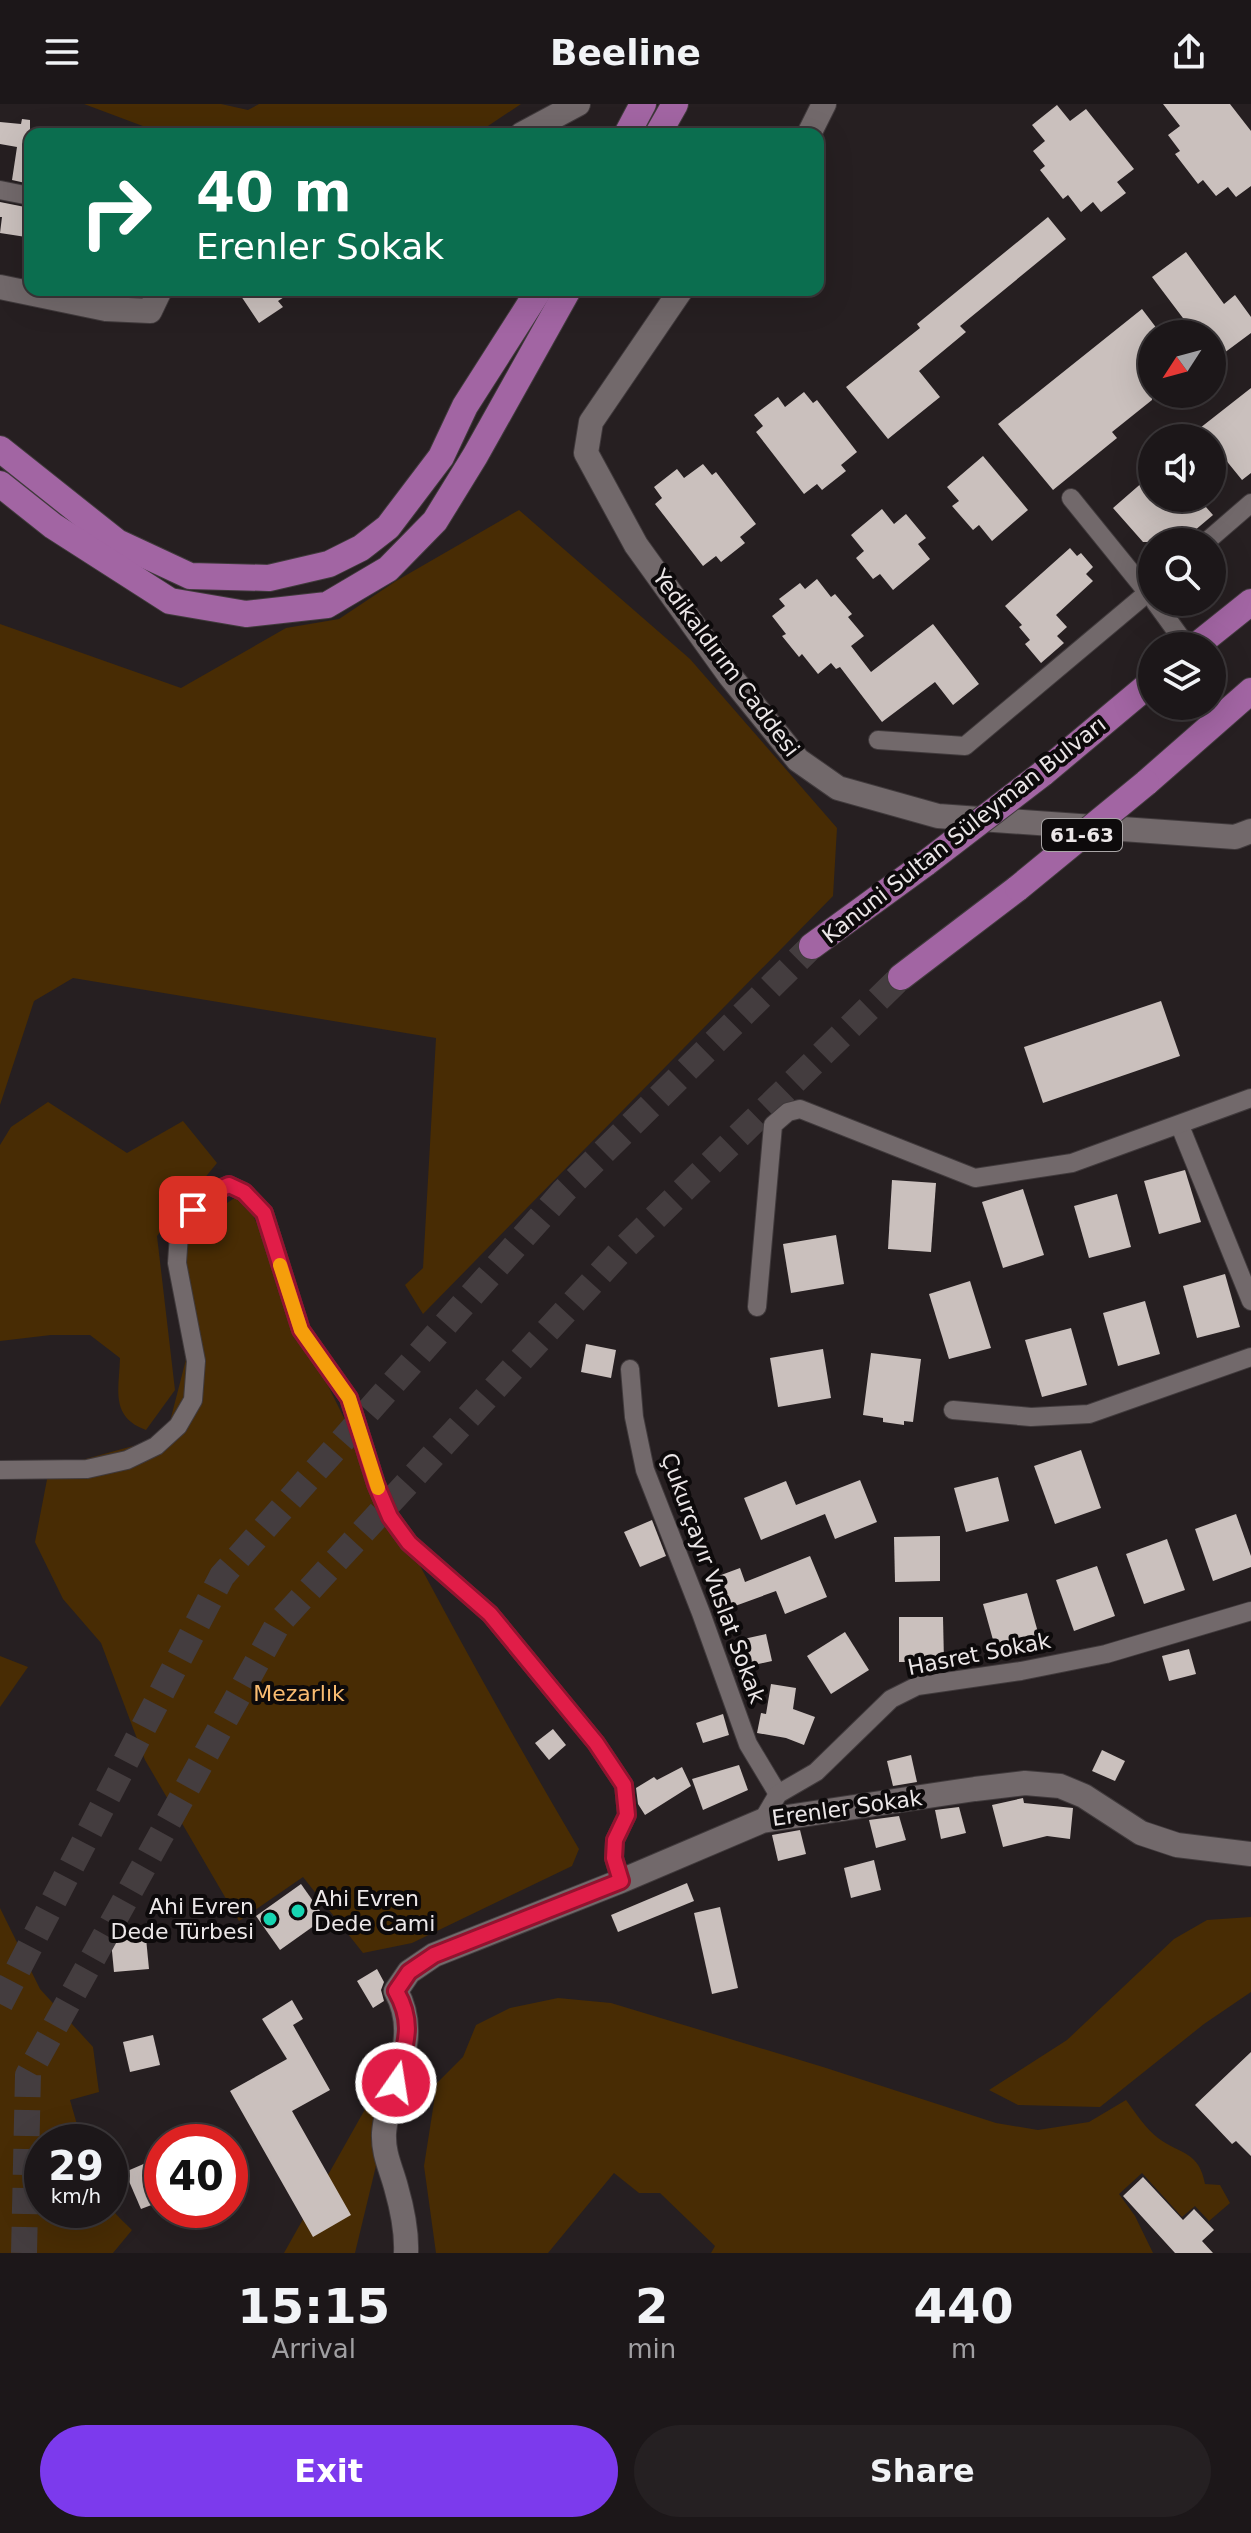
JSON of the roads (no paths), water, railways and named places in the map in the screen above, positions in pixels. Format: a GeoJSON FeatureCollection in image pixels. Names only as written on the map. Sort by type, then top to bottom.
{"type":"FeatureCollection","features":[{"type":"Feature","properties":{"kind":"main road"},"geometry":{"type":"LineString","coordinates":[[630,128],[643,104]]}},
{"type":"Feature","properties":{"kind":"main road"},"geometry":{"type":"LineString","coordinates":[[661,128],[675,104]]}},
{"type":"Feature","properties":{"kind":"main road"},"geometry":{"type":"LineString","coordinates":[[0,449],[117,542],[190,576],[269,578],[329,564],[361,548],[388,527],[415,492],[441,457],[465,406],[535,296]]}},
{"type":"Feature","properties":{"kind":"main road"},"geometry":{"type":"LineString","coordinates":[[0,484],[53,526],[170,601],[246,614],[327,605],[388,569],[435,521],[565,296]]}},
{"type":"Feature","properties":{"kind":"main road"},"geometry":{"type":"LineString","coordinates":[[1214,632],[1251,602]]}},
{"type":"Feature","properties":{"kind":"main road","name":"61-63"},"geometry":{"type":"LineString","coordinates":[[901,977],[1018,888],[1146,783],[1251,691]]}},
{"type":"Feature","properties":{"kind":"main road","name":"Kanuni Sultan Süleyman Bulvarı"},"geometry":{"type":"LineString","coordinates":[[812,946],[1042,774],[1138,694]]}},
{"type":"Feature","properties":{"kind":"street"},"geometry":{"type":"LineString","coordinates":[[533,128],[578,104]]}},
{"type":"Feature","properties":{"kind":"street"},"geometry":{"type":"LineString","coordinates":[[812,128],[824,104]]}},
{"type":"Feature","properties":{"kind":"street"},"geometry":{"type":"LineString","coordinates":[[0,190],[24,195]]}},
{"type":"Feature","properties":{"kind":"street"},"geometry":{"type":"LineString","coordinates":[[0,287],[24,292]]}},
{"type":"Feature","properties":{"kind":"street"},"geometry":{"type":"LineString","coordinates":[[43,296],[106,309],[150,311],[157,296]]}},
{"type":"Feature","properties":{"kind":"street","name":"Yedikaldırım Caddesi"},"geometry":{"type":"LineString","coordinates":[[677,296],[591,422],[586,453],[636,545],[730,676],[798,760],[838,788],[938,816],[1235,837],[1251,831]]}},
{"type":"Feature","properties":{"kind":"street"},"geometry":{"type":"LineString","coordinates":[[1071,498],[1138,578]]}},
{"type":"Feature","properties":{"kind":"street"},"geometry":{"type":"LineString","coordinates":[[1222,528],[1251,503]]}},
{"type":"Feature","properties":{"kind":"street"},"geometry":{"type":"LineString","coordinates":[[878,740],[965,746],[1138,606]]}},
{"type":"Feature","properties":{"kind":"street"},"geometry":{"type":"LineString","coordinates":[[757,1307],[773,1125],[788,1112],[800,1109],[975,1178],[1072,1163],[1251,1098]]}},
{"type":"Feature","properties":{"kind":"street"},"geometry":{"type":"LineString","coordinates":[[1180,1126],[1251,1301]]}},
{"type":"Feature","properties":{"kind":"street"},"geometry":{"type":"LineString","coordinates":[[0,1470],[87,1469],[127,1460],[156,1446],[178,1426],[193,1400],[196,1361],[177,1263],[179,1234],[204,1196],[229,1185],[244,1192],[264,1213],[301,1330],[349,1398],[376,1484],[390,1517],[409,1543],[490,1614],[596,1743],[624,1785],[627,1815],[615,1840],[614,1858],[621,1881]]}},
{"type":"Feature","properties":{"kind":"street"},"geometry":{"type":"LineString","coordinates":[[953,1410],[1031,1417],[1089,1414],[1251,1357]]}},
{"type":"Feature","properties":{"kind":"street","name":"Çukurçayır Vuslat Sokak"},"geometry":{"type":"LineString","coordinates":[[630,1369],[634,1417],[645,1470],[748,1744],[778,1794]]}},
{"type":"Feature","properties":{"kind":"street","name":"Hasret Sokak"},"geometry":{"type":"LineString","coordinates":[[762,1821],[778,1794],[816,1772],[891,1699],[917,1686],[1021,1671],[1106,1654],[1251,1611]]}},
{"type":"Feature","properties":{"kind":"street","name":"Erenler Sokak"},"geometry":{"type":"LineString","coordinates":[[406,2253],[407,2235],[385,2157],[384,2132],[408,2033],[406,2009],[396,1991],[409,1972],[434,1955],[762,1821],[1025,1783],[1060,1786],[1084,1796],[1141,1833],[1177,1845],[1251,1854]]}},
{"type":"Feature","properties":{"kind":"tunnel"},"geometry":{"type":"LineString","coordinates":[[0,2004],[222,1576],[564,1191],[812,946]]}},
{"type":"Feature","properties":{"kind":"tunnel"},"geometry":{"type":"LineString","coordinates":[[24,2253],[28,2075],[278,1624],[620,1252],[901,977]]}},
{"type":"Feature","properties":{"kind":"place","name":"Ahi Evren Dede Cami"},"geometry":{"type":"Point","coordinates":[298,1911]}},
{"type":"Feature","properties":{"kind":"place","name":"Ahi Evren Dede Türbesi"},"geometry":{"type":"Point","coordinates":[270,1919]}},
{"type":"Feature","properties":{"kind":"park label","name":"Mezarlık"},"geometry":{"type":"Point","coordinates":[299,1693]}}]}
